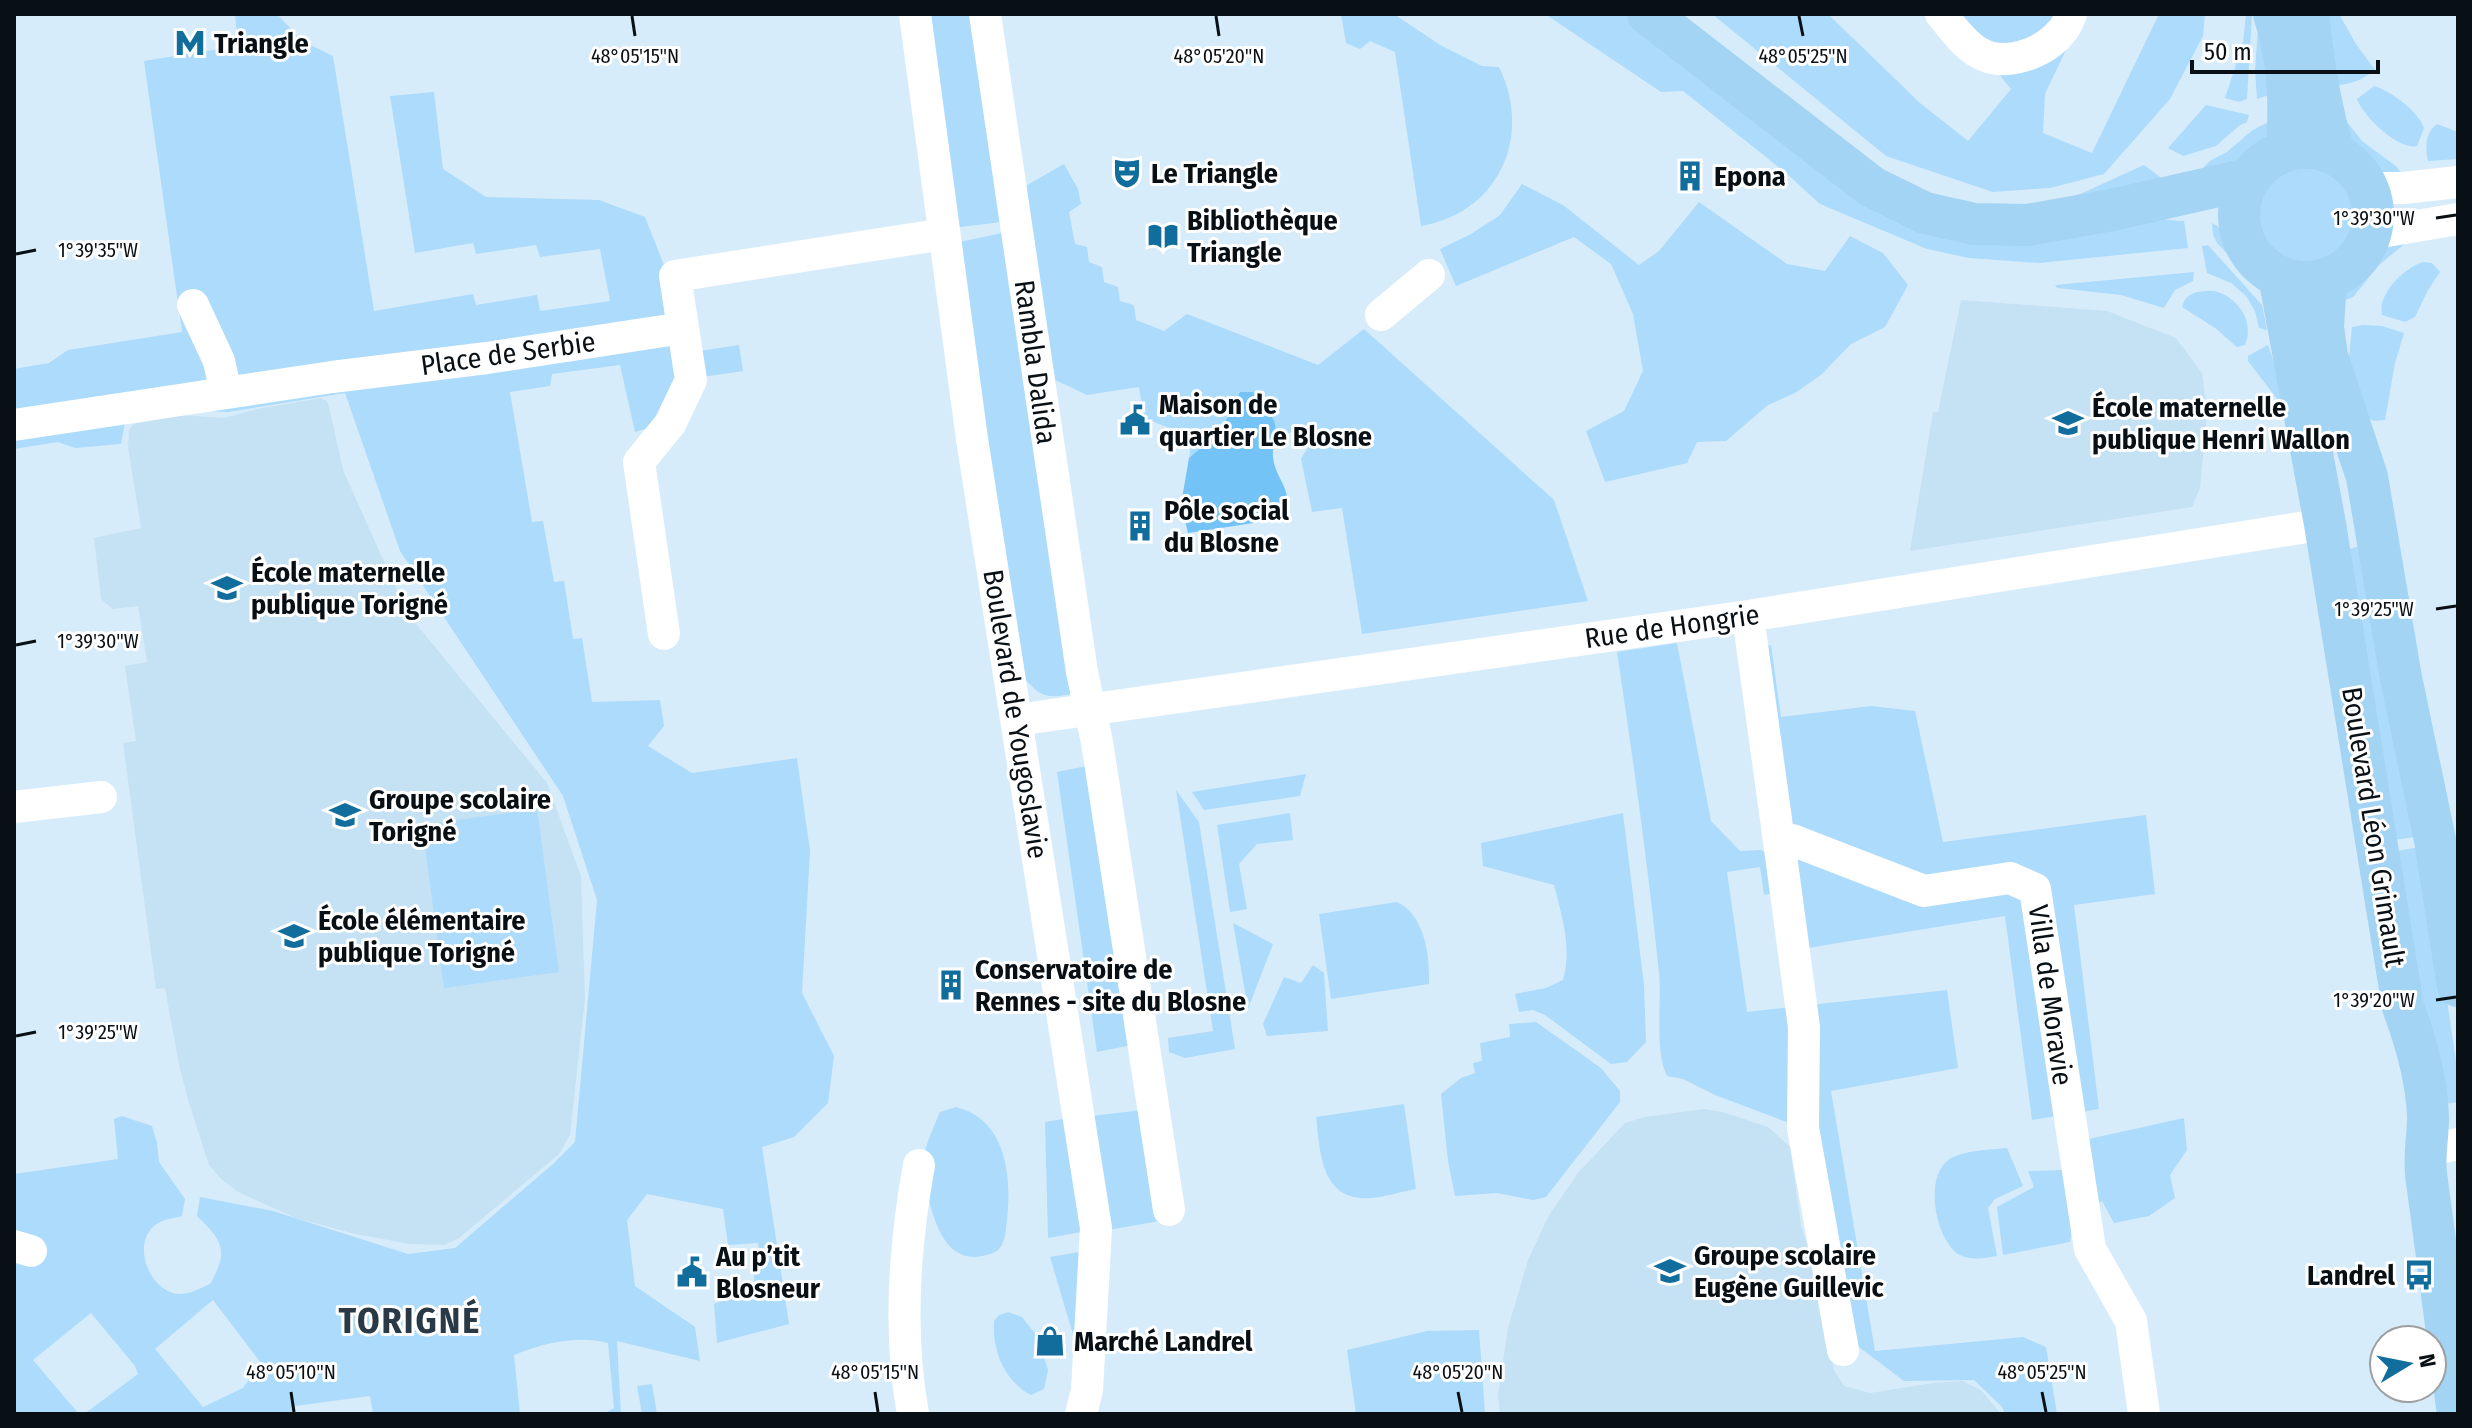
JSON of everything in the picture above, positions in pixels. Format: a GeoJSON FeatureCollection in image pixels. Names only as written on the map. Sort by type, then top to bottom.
{"type":"FeatureCollection","features":[{"type":"Feature","properties":{"kind":"main road"},"geometry":{"type":"LineString","coordinates":[[1648,14],[1872,187],[1925,213],[1998,226],[2028,225],[2112,210],[2249,179]]}},
{"type":"Feature","properties":{"kind":"main road"},"geometry":{"type":"LineString","coordinates":[[2274,14],[2282,44],[2289,102],[2287,150]]}},
{"type":"Feature","properties":{"kind":"main road"},"geometry":{"type":"LineString","coordinates":[[2308,14],[2324,121],[2334,153]]}},
{"type":"Feature","properties":{"kind":"main road"},"geometry":{"type":"LineString","coordinates":[[2317,148],[2334,153],[2360,174],[2368,188],[2372,205],[2369,234],[2359,256],[2339,274],[2326,279],[2295,281],[2279,276],[2255,256],[2238,226],[2241,199],[2249,179],[2264,162],[2287,150],[2317,148]]}},
{"type":"Feature","properties":{"kind":"main road"},"geometry":{"type":"LineString","coordinates":[[2112,210],[2160,209],[2219,219],[2238,226]]}},
{"type":"Feature","properties":{"kind":"main road","name":"Boulevard Léon Grimault"},"geometry":{"type":"LineString","coordinates":[[2279,276],[2325,524],[2403,1007],[2422,1074],[2428,1135],[2441,1148],[2458,1414]]}},
{"type":"Feature","properties":{"kind":"main road","name":"Boulevard Léon Grimault"},"geometry":{"type":"LineString","coordinates":[[2326,279],[2323,327],[2327,356],[2367,477],[2401,678],[2448,854],[2458,986]]}},
{"type":"Feature","properties":{"kind":"main road"},"geometry":{"type":"LineString","coordinates":[[2325,524],[2374,516]]}},
{"type":"Feature","properties":{"kind":"street","name":"Boulevard de Yougoslavie"},"geometry":{"type":"LineString","coordinates":[[915,14],[986,534],[1096,1228],[1087,1390],[1081,1414]]}},
{"type":"Feature","properties":{"kind":"street","name":"Rambla Dalida"},"geometry":{"type":"LineString","coordinates":[[985,14],[1082,672],[1091,709]]}},
{"type":"Feature","properties":{"kind":"street"},"geometry":{"type":"LineString","coordinates":[[1941,14],[1966,44],[1979,54],[2000,59],[2022,57],[2043,46],[2063,31],[2071,14]]}},
{"type":"Feature","properties":{"kind":"street"},"geometry":{"type":"LineString","coordinates":[[2368,188],[2458,182]]}},
{"type":"Feature","properties":{"kind":"street"},"geometry":{"type":"LineString","coordinates":[[2369,234],[2458,219]]}},
{"type":"Feature","properties":{"kind":"street"},"geometry":{"type":"LineString","coordinates":[[664,634],[639,462],[670,424],[691,380],[675,276],[944,234]]}},
{"type":"Feature","properties":{"kind":"street"},"geometry":{"type":"LineString","coordinates":[[1381,315],[1429,275]]}},
{"type":"Feature","properties":{"kind":"street"},"geometry":{"type":"LineString","coordinates":[[193,305],[219,361],[221,394]]}},
{"type":"Feature","properties":{"kind":"street","name":"Place de Serbie"},"geometry":{"type":"LineString","coordinates":[[14,425],[683,328]]}},
{"type":"Feature","properties":{"kind":"street","name":"Rue de Hongrie"},"geometry":{"type":"LineString","coordinates":[[1017,720],[1748,616],[2325,524]]}},
{"type":"Feature","properties":{"kind":"street"},"geometry":{"type":"LineString","coordinates":[[1748,616],[1804,1027],[1803,1128],[1843,1350]]}},
{"type":"Feature","properties":{"kind":"street"},"geometry":{"type":"LineString","coordinates":[[1091,709],[1169,1210]]}},
{"type":"Feature","properties":{"kind":"street"},"geometry":{"type":"LineString","coordinates":[[14,807],[101,797]]}},
{"type":"Feature","properties":{"kind":"street","name":"Villa de Moravie"},"geometry":{"type":"LineString","coordinates":[[1779,841],[1792,840],[1924,891],[2010,878],[2035,889],[2090,1249],[2131,1321],[2144,1414]]}},
{"type":"Feature","properties":{"kind":"street"},"geometry":{"type":"LineString","coordinates":[[913,1414],[905,1349],[904,1294],[919,1165]]}},
{"type":"Feature","properties":{"kind":"shaded area"},"geometry":{"type":"Polygon","coordinates":[[[235,14],[277,14],[302,41],[333,56],[374,311],[473,294],[476,305],[537,295],[540,311],[610,301],[600,249],[540,257],[536,245],[476,254],[473,243],[415,253],[390,96],[434,92],[443,169],[486,197],[599,200],[645,217],[669,278],[682,381],[663,424],[635,432],[620,365],[552,374],[550,386],[510,392],[532,522],[543,521],[554,582],[564,581],[573,639],[582,638],[592,702],[660,700],[664,726],[648,746],[692,773],[797,758],[810,851],[802,993],[834,1056],[828,1103],[794,1137],[762,1147],[789,1324],[717,1343],[714,1304],[755,1287],[753,1267],[761,1265],[758,1243],[728,1245],[723,1209],[647,1194],[627,1220],[635,1286],[695,1327],[700,1361],[617,1341],[621,1414],[603,1414],[614,1408],[608,1343],[572,1340],[514,1355],[520,1414],[373,1414],[370,1396],[295,1406],[296,1414],[84,1414],[138,1374],[135,1366],[91,1313],[33,1360],[79,1414],[14,1414],[14,1174],[118,1159],[114,1119],[122,1116],[152,1126],[159,1162],[185,1199],[182,1216],[158,1223],[149,1231],[144,1253],[146,1265],[159,1285],[180,1294],[210,1284],[220,1263],[218,1240],[197,1216],[200,1197],[273,1211],[408,1254],[455,1248],[575,1142],[597,900],[563,796],[400,551],[345,393],[228,412],[182,410],[125,423],[121,444],[75,448],[58,442],[14,449],[14,369],[49,363],[68,350],[182,332],[144,61],[238,46],[235,14]],[[213,1300],[155,1349],[203,1407],[243,1388],[261,1363],[213,1300]]]}},
{"type":"Feature","properties":{"kind":"shaded area"},"geometry":{"type":"Polygon","coordinates":[[[921,14],[971,14],[1002,222],[952,228],[921,14]]]}},
{"type":"Feature","properties":{"kind":"shaded area"},"geometry":{"type":"Polygon","coordinates":[[[1341,14],[1394,14],[1440,45],[1482,66],[1499,67],[1509,93],[1512,119],[1510,144],[1502,168],[1489,188],[1471,205],[1448,218],[1421,226],[1395,52],[1370,41],[1360,49],[1346,43],[1341,14]]]}},
{"type":"Feature","properties":{"kind":"shaded area"},"geometry":{"type":"Polygon","coordinates":[[[1545,14],[1624,14],[1871,198],[2184,221],[2188,248],[2039,263],[1969,258],[1927,249],[1820,204],[1683,91],[1661,92],[1545,14]]]}},
{"type":"Feature","properties":{"kind":"shaded area"},"geometry":{"type":"Polygon","coordinates":[[[1712,14],[1828,14],[1920,103],[1968,141],[2011,89],[1949,14],[2083,14],[2045,94],[2043,133],[2092,153],[2159,14],[2205,14],[2203,36],[2170,99],[2104,174],[2050,188],[1993,192],[1886,156],[1712,14]]]}},
{"type":"Feature","properties":{"kind":"shaded area"},"geometry":{"type":"Polygon","coordinates":[[[2246,14],[2252,15],[2247,99],[2239,102],[2225,98],[2243,43],[2246,14]]]}},
{"type":"Feature","properties":{"kind":"shaded area"},"geometry":{"type":"Polygon","coordinates":[[[2259,14],[2278,92],[2257,99],[2255,70],[2259,14]]]}},
{"type":"Feature","properties":{"kind":"shaded area"},"geometry":{"type":"Polygon","coordinates":[[[2327,14],[2339,14],[2375,70],[2348,84],[2337,85],[2327,14]]]}},
{"type":"Feature","properties":{"kind":"shaded area"},"geometry":{"type":"Polygon","coordinates":[[[2374,86],[2403,102],[2416,115],[2424,128],[2417,146],[2392,138],[2366,114],[2357,99],[2374,86]]]}},
{"type":"Feature","properties":{"kind":"shaded area"},"geometry":{"type":"Polygon","coordinates":[[[2206,105],[2249,115],[2247,122],[2216,146],[2183,156],[2168,148],[2206,105]]]}},
{"type":"Feature","properties":{"kind":"shaded area"},"geometry":{"type":"Polygon","coordinates":[[[2343,117],[2362,141],[2397,167],[2403,176],[2376,172],[2349,152],[2343,117]]]}},
{"type":"Feature","properties":{"kind":"shaded area"},"geometry":{"type":"Polygon","coordinates":[[[2277,120],[2273,139],[2246,166],[2203,169],[2255,129],[2277,120]]]}},
{"type":"Feature","properties":{"kind":"shaded area"},"geometry":{"type":"Polygon","coordinates":[[[2437,124],[2458,132],[2458,159],[2428,161],[2427,141],[2430,131],[2437,124]]]}},
{"type":"Feature","properties":{"kind":"shaded area"},"geometry":{"type":"Polygon","coordinates":[[[2309,160],[2330,164],[2348,176],[2360,194],[2364,215],[2360,236],[2348,254],[2330,266],[2309,270],[2288,266],[2270,254],[2258,236],[2254,215],[2258,194],[2270,176],[2288,164],[2309,160]]]}},
{"type":"Feature","properties":{"kind":"shaded area"},"geometry":{"type":"Polygon","coordinates":[[[1064,164],[1078,189],[1081,204],[1069,212],[1075,244],[1087,247],[1089,262],[1102,267],[1104,282],[1118,287],[1120,301],[1134,305],[1136,320],[1164,331],[1187,314],[1318,365],[1364,329],[1554,500],[1588,601],[1362,634],[1342,508],[1312,512],[1301,459],[1314,437],[1311,425],[1275,438],[1275,424],[1240,392],[1221,430],[1189,458],[1192,437],[1144,418],[1139,387],[1087,395],[1055,380],[1022,188],[1064,164]]]}},
{"type":"Feature","properties":{"kind":"shaded area"},"geometry":{"type":"Polygon","coordinates":[[[2144,165],[2164,180],[2069,199],[2144,165]]]}},
{"type":"Feature","properties":{"kind":"shaded area"},"geometry":{"type":"Polygon","coordinates":[[[1522,184],[1563,205],[1639,265],[1659,251],[1699,202],[1787,264],[1825,271],[1850,236],[1883,253],[1908,285],[1885,327],[1851,344],[1821,375],[1795,393],[1768,405],[1726,441],[1697,442],[1687,463],[1605,482],[1586,431],[1624,411],[1643,371],[1633,314],[1611,264],[1574,237],[1456,286],[1440,249],[1500,215],[1522,184]]]}},
{"type":"Feature","properties":{"kind":"shaded area"},"geometry":{"type":"Polygon","coordinates":[[[2212,223],[2236,242],[2256,265],[2268,282],[2263,291],[2217,243],[2212,223]]]}},
{"type":"Feature","properties":{"kind":"shaded area"},"geometry":{"type":"Polygon","coordinates":[[[1002,233],[1071,694],[1062,696],[1044,695],[1024,678],[955,243],[1002,233]]]}},
{"type":"Feature","properties":{"kind":"shaded area"},"geometry":{"type":"Polygon","coordinates":[[[2408,241],[2379,265],[2353,297],[2335,304],[2344,283],[2376,246],[2408,241]]]}},
{"type":"Feature","properties":{"kind":"shaded area"},"geometry":{"type":"Polygon","coordinates":[[[2208,245],[2262,305],[2267,330],[2259,328],[2255,311],[2246,296],[2231,283],[2207,273],[2202,246],[2208,245]]]}},
{"type":"Feature","properties":{"kind":"shaded area"},"geometry":{"type":"Polygon","coordinates":[[[2423,262],[2432,263],[2440,272],[2415,317],[2405,322],[2382,315],[2384,299],[2394,283],[2423,262]]]}},
{"type":"Feature","properties":{"kind":"shaded area"},"geometry":{"type":"Polygon","coordinates":[[[2194,272],[2193,281],[2175,290],[2164,308],[2121,295],[2057,288],[2055,285],[2194,272]]]}},
{"type":"Feature","properties":{"kind":"shaded area"},"geometry":{"type":"Polygon","coordinates":[[[2214,291],[2237,304],[2242,311],[2248,327],[2245,345],[2237,347],[2215,328],[2182,307],[2190,295],[2214,291]]]}},
{"type":"Feature","properties":{"kind":"shaded area","name":"École maternelle publique Henri Wallon"},"geometry":{"type":"Polygon","coordinates":[[[1961,300],[2107,311],[2176,338],[2202,373],[2207,412],[2200,488],[2192,507],[1910,551],[1933,412],[1938,412],[1961,300]]]}},
{"type":"Feature","properties":{"kind":"shaded area"},"geometry":{"type":"Polygon","coordinates":[[[2382,326],[2404,333],[2385,420],[2368,418],[2348,366],[2352,327],[2382,326]]]}},
{"type":"Feature","properties":{"kind":"shaded area"},"geometry":{"type":"Polygon","coordinates":[[[739,345],[743,371],[703,377],[699,351],[739,345]]]}},
{"type":"Feature","properties":{"kind":"shaded area"},"geometry":{"type":"Polygon","coordinates":[[[2268,345],[2291,413],[2293,433],[2277,399],[2248,361],[2248,356],[2268,345]]]}},
{"type":"Feature","properties":{"kind":"shaded area"},"geometry":{"type":"Polygon","coordinates":[[[1240,392],[1253,392],[1273,420],[1273,457],[1286,491],[1286,518],[1188,533],[1181,504],[1189,458],[1221,430],[1240,392]]]}},
{"type":"Feature","properties":{"kind":"shaded area","name":"Groupe scolaire Torigné"},"geometry":{"type":"Polygon","coordinates":[[[321,398],[327,401],[329,407],[343,470],[407,613],[547,783],[581,876],[585,998],[570,1135],[559,1154],[459,1238],[445,1245],[410,1244],[355,1234],[296,1218],[238,1192],[221,1179],[209,1165],[188,1100],[165,988],[156,989],[123,743],[136,741],[125,666],[147,662],[138,606],[113,609],[101,599],[94,538],[141,528],[128,447],[129,430],[134,424],[179,415],[224,418],[321,398]]]}},
{"type":"Feature","properties":{"kind":"shaded area"},"geometry":{"type":"Polygon","coordinates":[[[2360,547],[2422,836],[2386,841],[2347,550],[2360,547]]]}},
{"type":"Feature","properties":{"kind":"shaded area"},"geometry":{"type":"Polygon","coordinates":[[[1677,643],[1711,821],[1740,851],[1761,850],[1772,856],[1778,892],[1764,895],[1760,867],[1727,872],[1747,1012],[1947,990],[1958,1068],[1831,1091],[1875,1351],[2023,1337],[2046,1347],[2057,1414],[2005,1414],[2002,1407],[1974,1380],[1904,1381],[1851,1341],[1803,1128],[1715,1095],[1683,1079],[1667,1076],[1661,1053],[1660,985],[1650,892],[1617,652],[1677,643]]]}},
{"type":"Feature","properties":{"kind":"shaded area"},"geometry":{"type":"Polygon","coordinates":[[[1771,645],[1781,717],[1871,706],[1915,711],[1943,842],[2146,815],[2155,894],[2074,905],[2099,1109],[2032,1120],[2005,916],[1801,949],[1759,649],[1771,645]]]}},
{"type":"Feature","properties":{"kind":"shaded area"},"geometry":{"type":"Polygon","coordinates":[[[1087,766],[1132,1045],[1097,1052],[1057,772],[1087,766]]]}},
{"type":"Feature","properties":{"kind":"shaded area"},"geometry":{"type":"Polygon","coordinates":[[[1306,774],[1300,796],[1204,810],[1192,792],[1306,774]]]}},
{"type":"Feature","properties":{"kind":"shaded area"},"geometry":{"type":"Polygon","coordinates":[[[1176,790],[1199,822],[1235,1049],[1185,1058],[1169,1052],[1168,1038],[1213,1031],[1176,790]]]}},
{"type":"Feature","properties":{"kind":"shaded area"},"geometry":{"type":"Polygon","coordinates":[[[537,809],[559,972],[444,988],[422,825],[537,809]]]}},
{"type":"Feature","properties":{"kind":"shaded area"},"geometry":{"type":"Polygon","coordinates":[[[1290,813],[1293,840],[1257,844],[1239,864],[1247,909],[1230,912],[1217,825],[1290,813]]]}},
{"type":"Feature","properties":{"kind":"shaded area"},"geometry":{"type":"Polygon","coordinates":[[[1623,813],[1644,985],[1646,1042],[1627,1062],[1611,1064],[1545,1015],[1533,1010],[1519,1012],[1515,994],[1546,988],[1563,980],[1567,956],[1563,920],[1554,885],[1483,866],[1481,843],[1623,813]]]}},
{"type":"Feature","properties":{"kind":"shaded area"},"geometry":{"type":"Polygon","coordinates":[[[2424,846],[2458,1074],[2458,1102],[2434,1106],[2387,853],[2424,846]]]}},
{"type":"Feature","properties":{"kind":"shaded area"},"geometry":{"type":"Polygon","coordinates":[[[1397,902],[1414,916],[1420,926],[1427,949],[1429,984],[1331,999],[1319,914],[1397,902]]]}},
{"type":"Feature","properties":{"kind":"shaded area"},"geometry":{"type":"Polygon","coordinates":[[[1233,923],[1273,944],[1248,1009],[1233,923]]]}},
{"type":"Feature","properties":{"kind":"shaded area"},"geometry":{"type":"Polygon","coordinates":[[[1313,965],[1324,973],[1328,1031],[1267,1036],[1263,1024],[1284,977],[1301,983],[1313,965]]]}},
{"type":"Feature","properties":{"kind":"shaded area"},"geometry":{"type":"Polygon","coordinates":[[[1536,1022],[1601,1068],[1620,1091],[1620,1102],[1546,1197],[1533,1200],[1497,1193],[1455,1196],[1441,1094],[1461,1078],[1475,1073],[1473,1063],[1482,1061],[1480,1043],[1510,1037],[1509,1024],[1536,1022]]]}},
{"type":"Feature","properties":{"kind":"shaded area"},"geometry":{"type":"Polygon","coordinates":[[[1404,1104],[1416,1189],[1360,1198],[1347,1195],[1337,1188],[1324,1168],[1316,1117],[1404,1104]]]}},
{"type":"Feature","properties":{"kind":"shaded area"},"geometry":{"type":"Polygon","coordinates":[[[956,1107],[973,1113],[986,1124],[1002,1151],[1006,1168],[1008,1202],[1004,1238],[997,1250],[982,1256],[960,1254],[945,1241],[935,1222],[922,1180],[925,1152],[940,1112],[956,1107]]]}},
{"type":"Feature","properties":{"kind":"shaded area","name":"Groupe scolaire Eugène Guillevic"},"geometry":{"type":"Polygon","coordinates":[[[1704,1109],[1768,1127],[1790,1147],[1801,1225],[1818,1281],[1834,1370],[1844,1386],[1870,1393],[1962,1381],[1981,1390],[2001,1414],[1500,1414],[1498,1395],[1508,1328],[1528,1260],[1549,1215],[1578,1173],[1625,1123],[1645,1117],[1704,1109]]]}},
{"type":"Feature","properties":{"kind":"shaded area"},"geometry":{"type":"Polygon","coordinates":[[[1142,1110],[1160,1221],[1108,1230],[1092,1116],[1142,1110]]]}},
{"type":"Feature","properties":{"kind":"shaded area"},"geometry":{"type":"Polygon","coordinates":[[[1068,1118],[1087,1231],[1048,1238],[1045,1122],[1068,1118]]]}},
{"type":"Feature","properties":{"kind":"shaded area"},"geometry":{"type":"Polygon","coordinates":[[[2184,1118],[2187,1150],[2170,1175],[2175,1198],[2149,1216],[2114,1223],[2102,1201],[2074,1217],[2070,1242],[2003,1255],[1997,1207],[2034,1187],[2028,1171],[2092,1169],[2084,1140],[2184,1118]]]}},
{"type":"Feature","properties":{"kind":"shaded area"},"geometry":{"type":"Polygon","coordinates":[[[2007,1148],[2023,1186],[1995,1199],[1988,1208],[1997,1256],[1974,1258],[1960,1255],[1945,1238],[1939,1225],[1935,1196],[1940,1170],[1953,1157],[2007,1148]]]}},
{"type":"Feature","properties":{"kind":"shaded area"},"geometry":{"type":"Polygon","coordinates":[[[1090,1250],[1077,1348],[1050,1257],[1090,1250]]]}},
{"type":"Feature","properties":{"kind":"shaded area"},"geometry":{"type":"Polygon","coordinates":[[[1008,1312],[1022,1317],[1037,1336],[1048,1370],[1044,1389],[1031,1395],[1007,1373],[995,1343],[994,1321],[1008,1312]]]}},
{"type":"Feature","properties":{"kind":"shaded area"},"geometry":{"type":"Polygon","coordinates":[[[1479,1330],[1485,1414],[1356,1414],[1347,1350],[1427,1331],[1479,1330]]]}},
{"type":"Feature","properties":{"kind":"shaded area"},"geometry":{"type":"Polygon","coordinates":[[[652,1384],[657,1414],[642,1414],[637,1386],[652,1384]]]}},
{"type":"Feature","properties":{"kind":"place","name":"Triangle"},"geometry":{"type":"Point","coordinates":[190,43]}},
{"type":"Feature","properties":{"kind":"place","name":"Le Triangle"},"geometry":{"type":"Point","coordinates":[1127,173]}},
{"type":"Feature","properties":{"kind":"place","name":"Epona"},"geometry":{"type":"Point","coordinates":[1690,176]}},
{"type":"Feature","properties":{"kind":"place","name":"Bibliothèque Triangle"},"geometry":{"type":"Point","coordinates":[1163,236]}},
{"type":"Feature","properties":{"kind":"place","name":"Maison de quartier Le Blosne"},"geometry":{"type":"Point","coordinates":[1135,420]}},
{"type":"Feature","properties":{"kind":"place","name":"École maternelle publique Henri Wallon"},"geometry":{"type":"Point","coordinates":[2068,423]}},
{"type":"Feature","properties":{"kind":"place","name":"Pôle social du Blosne"},"geometry":{"type":"Point","coordinates":[1140,526]}},
{"type":"Feature","properties":{"kind":"place","name":"École maternelle publique Torigné"},"geometry":{"type":"Point","coordinates":[227,588]}},
{"type":"Feature","properties":{"kind":"place","name":"Groupe scolaire Torigné"},"geometry":{"type":"Point","coordinates":[345,815]}},
{"type":"Feature","properties":{"kind":"place","name":"École élémentaire publique Torigné"},"geometry":{"type":"Point","coordinates":[294,936]}},
{"type":"Feature","properties":{"kind":"place","name":"Conservatoire de Rennes - site du Blosne"},"geometry":{"type":"Point","coordinates":[951,985]}},
{"type":"Feature","properties":{"kind":"place","name":"Groupe scolaire Eugène Guillevic"},"geometry":{"type":"Point","coordinates":[1670,1271]}},
{"type":"Feature","properties":{"kind":"place","name":"Au p’tit Blosneur"},"geometry":{"type":"Point","coordinates":[692,1272]}},
{"type":"Feature","properties":{"kind":"place","name":"Landrel"},"geometry":{"type":"Point","coordinates":[2419,1275]}},
{"type":"Feature","properties":{"kind":"place","name":"Marché Landrel"},"geometry":{"type":"Point","coordinates":[1050,1341]}},
{"type":"Feature","properties":{"kind":"district","name":"TORIGNÉ"},"geometry":{"type":"Point","coordinates":[410,1320]}}]}
